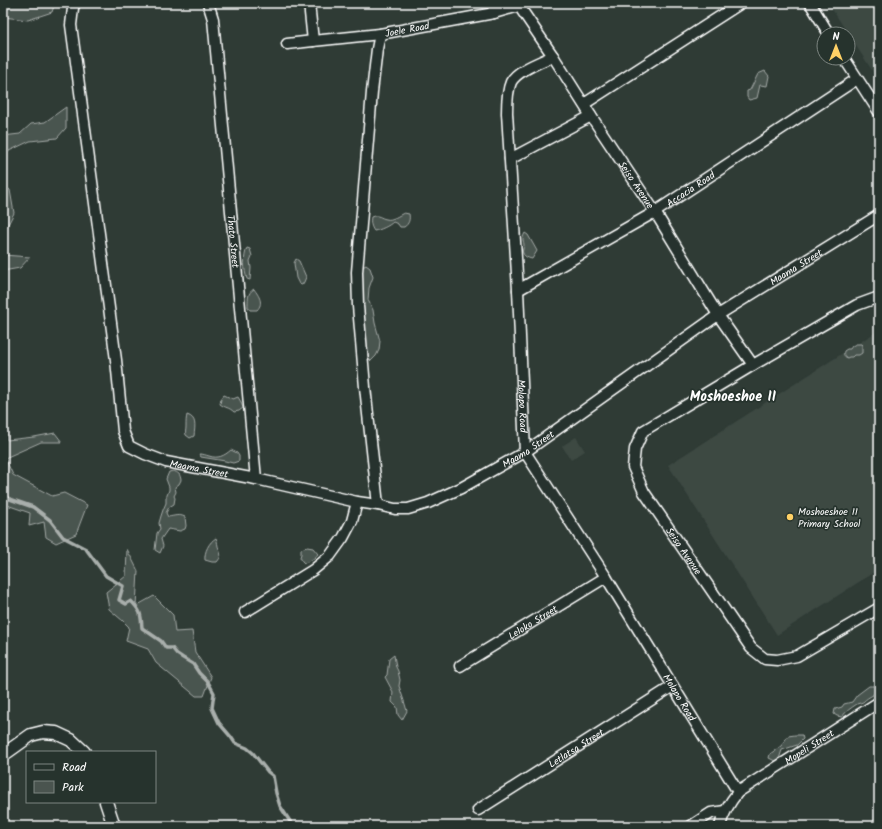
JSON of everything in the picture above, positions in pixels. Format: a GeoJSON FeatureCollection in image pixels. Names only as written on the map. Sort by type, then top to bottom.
{"type":"FeatureCollection","features":[{"type":"Feature","properties":{"kind":"street","name":"Maama Street"},"geometry":{"type":"LineString","coordinates":[[75,3],[72,8],[71,25],[115,354],[122,431],[129,446],[166,462],[256,479],[395,509],[408,509],[428,503],[461,488],[525,452],[718,315],[879,215]]}},
{"type":"Feature","properties":{"kind":"street","name":"Thato Street"},"geometry":{"type":"LineString","coordinates":[[208,3],[213,20],[256,479]]}},
{"type":"Feature","properties":{"kind":"street"},"geometry":{"type":"LineString","coordinates":[[309,3],[313,40]]}},
{"type":"Feature","properties":{"kind":"street"},"geometry":{"type":"LineString","coordinates":[[584,104],[741,3]]}},
{"type":"Feature","properties":{"kind":"street"},"geometry":{"type":"LineString","coordinates":[[810,3],[824,26]]}},
{"type":"Feature","properties":{"kind":"street","name":"Joele Road"},"geometry":{"type":"LineString","coordinates":[[287,44],[380,34],[494,8],[522,4]]}},
{"type":"Feature","properties":{"kind":"street","name":"Seiso Avenue"},"geometry":{"type":"LineString","coordinates":[[522,4],[591,116],[655,212],[718,315],[753,365]]}},
{"type":"Feature","properties":{"kind":"street"},"geometry":{"type":"LineString","coordinates":[[378,505],[363,372],[357,272],[372,92],[380,34]]}},
{"type":"Feature","properties":{"kind":"street","name":"Molapo Road"},"geometry":{"type":"LineString","coordinates":[[553,56],[521,71],[512,81],[508,94],[506,113],[518,290],[525,452],[606,578],[738,792]]}},
{"type":"Feature","properties":{"kind":"street"},"geometry":{"type":"LineString","coordinates":[[849,66],[879,112]]}},
{"type":"Feature","properties":{"kind":"street","name":"Accacia Road"},"geometry":{"type":"LineString","coordinates":[[518,290],[655,212],[857,79]]}},
{"type":"Feature","properties":{"kind":"street"},"geometry":{"type":"LineString","coordinates":[[510,159],[591,116]]}},
{"type":"Feature","properties":{"kind":"street","name":"Seiso Avenue"},"geometry":{"type":"LineString","coordinates":[[879,297],[857,305],[643,431],[635,449],[633,467],[644,492],[751,648],[765,659],[777,660],[797,656],[879,608]]}},
{"type":"Feature","properties":{"kind":"street"},"geometry":{"type":"LineString","coordinates":[[245,612],[312,570],[330,556],[343,538],[352,521],[357,502]]}},
{"type":"Feature","properties":{"kind":"street","name":"Leloko Street"},"geometry":{"type":"LineString","coordinates":[[460,666],[606,578]]}},
{"type":"Feature","properties":{"kind":"street","name":"Letlatsa Street"},"geometry":{"type":"LineString","coordinates":[[478,810],[673,686]]}},
{"type":"Feature","properties":{"kind":"street","name":"Mopeli Street"},"geometry":{"type":"LineString","coordinates":[[738,792],[879,702]]}},
{"type":"Feature","properties":{"kind":"street"},"geometry":{"type":"LineString","coordinates":[[3,755],[31,735],[43,732],[56,733],[71,740],[83,751]]}},
{"type":"Feature","properties":{"kind":"street"},"geometry":{"type":"LineString","coordinates":[[720,826],[729,803],[738,792]]}},
{"type":"Feature","properties":{"kind":"street"},"geometry":{"type":"LineString","coordinates":[[106,803],[114,826]]}},
{"type":"Feature","properties":{"kind":"street"},"geometry":{"type":"LineString","coordinates":[[691,826],[711,813],[725,811]]}},
{"type":"Feature","properties":{"kind":"shaded area"},"geometry":{"type":"Polygon","coordinates":[[[828,3],[879,3],[879,81],[856,46],[856,26],[843,26],[828,3]]]}},
{"type":"Feature","properties":{"kind":"shaded area","name":"Moshoeshoe II Primary School"},"geometry":{"type":"Polygon","coordinates":[[[879,330],[879,569],[777,635],[668,465],[879,330]]]}},
{"type":"Feature","properties":{"kind":"shaded area"},"geometry":{"type":"Polygon","coordinates":[[[576,437],[585,451],[571,460],[562,446],[576,437]]]}},
{"type":"Feature","properties":{"kind":"green space"},"geometry":{"type":"Polygon","coordinates":[[[3,3],[55,3],[52,12],[28,20],[3,17],[3,3]]]}},
{"type":"Feature","properties":{"kind":"green space"},"geometry":{"type":"Polygon","coordinates":[[[765,71],[769,76],[767,86],[760,85],[757,98],[749,100],[747,97],[747,91],[750,90],[758,74],[765,71]]]}},
{"type":"Feature","properties":{"kind":"green space"},"geometry":{"type":"Polygon","coordinates":[[[66,107],[66,128],[57,138],[30,141],[9,151],[3,159],[3,136],[20,134],[31,124],[45,122],[66,107]]]}},
{"type":"Feature","properties":{"kind":"green space"},"geometry":{"type":"Polygon","coordinates":[[[3,185],[10,190],[14,213],[3,234],[3,185]]]}},
{"type":"Feature","properties":{"kind":"green space"},"geometry":{"type":"Polygon","coordinates":[[[404,213],[409,214],[409,218],[408,223],[404,227],[400,227],[398,224],[393,222],[382,229],[374,231],[372,228],[371,217],[378,216],[391,219],[404,213]]]}},
{"type":"Feature","properties":{"kind":"green space"},"geometry":{"type":"Polygon","coordinates":[[[525,233],[528,235],[537,251],[532,259],[526,257],[523,253],[523,239],[525,233]]]}},
{"type":"Feature","properties":{"kind":"green space"},"geometry":{"type":"Polygon","coordinates":[[[247,248],[250,249],[252,256],[250,261],[250,280],[247,279],[244,259],[247,248]]]}},
{"type":"Feature","properties":{"kind":"green space"},"geometry":{"type":"Polygon","coordinates":[[[3,255],[30,257],[20,268],[3,271],[3,255]]]}},
{"type":"Feature","properties":{"kind":"green space"},"geometry":{"type":"Polygon","coordinates":[[[296,259],[299,261],[306,277],[302,285],[299,284],[296,278],[294,263],[296,259]]]}},
{"type":"Feature","properties":{"kind":"green space"},"geometry":{"type":"Polygon","coordinates":[[[366,265],[370,268],[373,277],[369,288],[368,300],[373,310],[380,341],[379,350],[371,361],[367,357],[368,353],[364,335],[364,312],[362,301],[361,268],[366,265]]]}},
{"type":"Feature","properties":{"kind":"green space"},"geometry":{"type":"Polygon","coordinates":[[[254,289],[259,297],[260,305],[257,310],[250,310],[248,307],[248,297],[254,289]]]}},
{"type":"Feature","properties":{"kind":"green space"},"geometry":{"type":"Polygon","coordinates":[[[856,344],[862,345],[862,353],[852,357],[845,357],[844,351],[850,349],[856,344]]]}},
{"type":"Feature","properties":{"kind":"green space"},"geometry":{"type":"Polygon","coordinates":[[[224,395],[233,399],[238,397],[243,408],[234,412],[220,404],[224,395]]]}},
{"type":"Feature","properties":{"kind":"green space"},"geometry":{"type":"Polygon","coordinates":[[[3,406],[5,409],[7,440],[55,433],[62,442],[41,442],[5,458],[13,475],[52,496],[64,493],[87,505],[76,534],[56,543],[46,537],[44,522],[29,526],[30,513],[7,505],[3,506],[3,406]]]}},
{"type":"Feature","properties":{"kind":"green space"},"geometry":{"type":"Polygon","coordinates":[[[187,415],[194,420],[195,423],[194,436],[190,438],[186,435],[187,415]]]}},
{"type":"Feature","properties":{"kind":"green space"},"geometry":{"type":"Polygon","coordinates":[[[231,450],[237,453],[239,456],[239,461],[233,463],[201,457],[199,454],[218,457],[231,450]]]}},
{"type":"Feature","properties":{"kind":"green space"},"geometry":{"type":"Polygon","coordinates":[[[173,471],[179,474],[181,480],[175,487],[176,492],[174,496],[174,504],[169,507],[166,513],[168,517],[179,515],[185,517],[186,526],[185,529],[180,531],[168,529],[161,539],[163,546],[160,553],[155,550],[157,533],[160,529],[159,523],[169,490],[166,479],[169,472],[173,471]]]}},
{"type":"Feature","properties":{"kind":"green space"},"geometry":{"type":"Polygon","coordinates":[[[216,538],[221,554],[220,558],[217,562],[205,560],[205,554],[211,542],[216,538]]]}},
{"type":"Feature","properties":{"kind":"green space"},"geometry":{"type":"Polygon","coordinates":[[[307,547],[313,548],[318,554],[312,560],[304,563],[300,557],[301,549],[307,547]]]}},
{"type":"Feature","properties":{"kind":"green space"},"geometry":{"type":"Polygon","coordinates":[[[127,549],[138,571],[136,606],[154,596],[173,615],[175,632],[192,631],[195,652],[211,677],[204,696],[196,696],[156,663],[148,649],[126,641],[129,627],[109,609],[106,592],[126,576],[127,549]]]}},
{"type":"Feature","properties":{"kind":"green space"},"geometry":{"type":"Polygon","coordinates":[[[394,655],[400,680],[399,686],[407,711],[402,720],[398,715],[397,707],[392,702],[393,692],[385,677],[387,675],[389,659],[394,655]]]}},
{"type":"Feature","properties":{"kind":"green space"},"geometry":{"type":"Polygon","coordinates":[[[869,686],[875,686],[873,695],[851,708],[842,717],[834,714],[835,709],[852,702],[857,695],[869,686]]]}},
{"type":"Feature","properties":{"kind":"green space"},"geometry":{"type":"Polygon","coordinates":[[[802,735],[803,739],[797,745],[782,750],[779,759],[775,761],[769,758],[770,754],[781,746],[788,736],[802,735]]]}},
{"type":"Feature","properties":{"kind":"waterway"},"geometry":{"type":"LineString","coordinates":[[3,494],[7,498],[33,507],[50,520],[63,537],[86,549],[106,576],[123,586],[119,600],[126,604],[131,601],[137,607],[141,616],[142,628],[161,641],[166,648],[172,648],[177,654],[193,664],[208,682],[214,693],[212,708],[219,723],[235,743],[247,748],[253,753],[273,776],[280,806],[293,826]]}},
{"type":"Feature","properties":{"kind":"place","name":"Moshoeshoe II Primary School"},"geometry":{"type":"Point","coordinates":[790,517]}},
{"type":"Feature","properties":{"kind":"district","name":"Moshoeshoe II"},"geometry":{"type":"Point","coordinates":[733,396]}}]}
